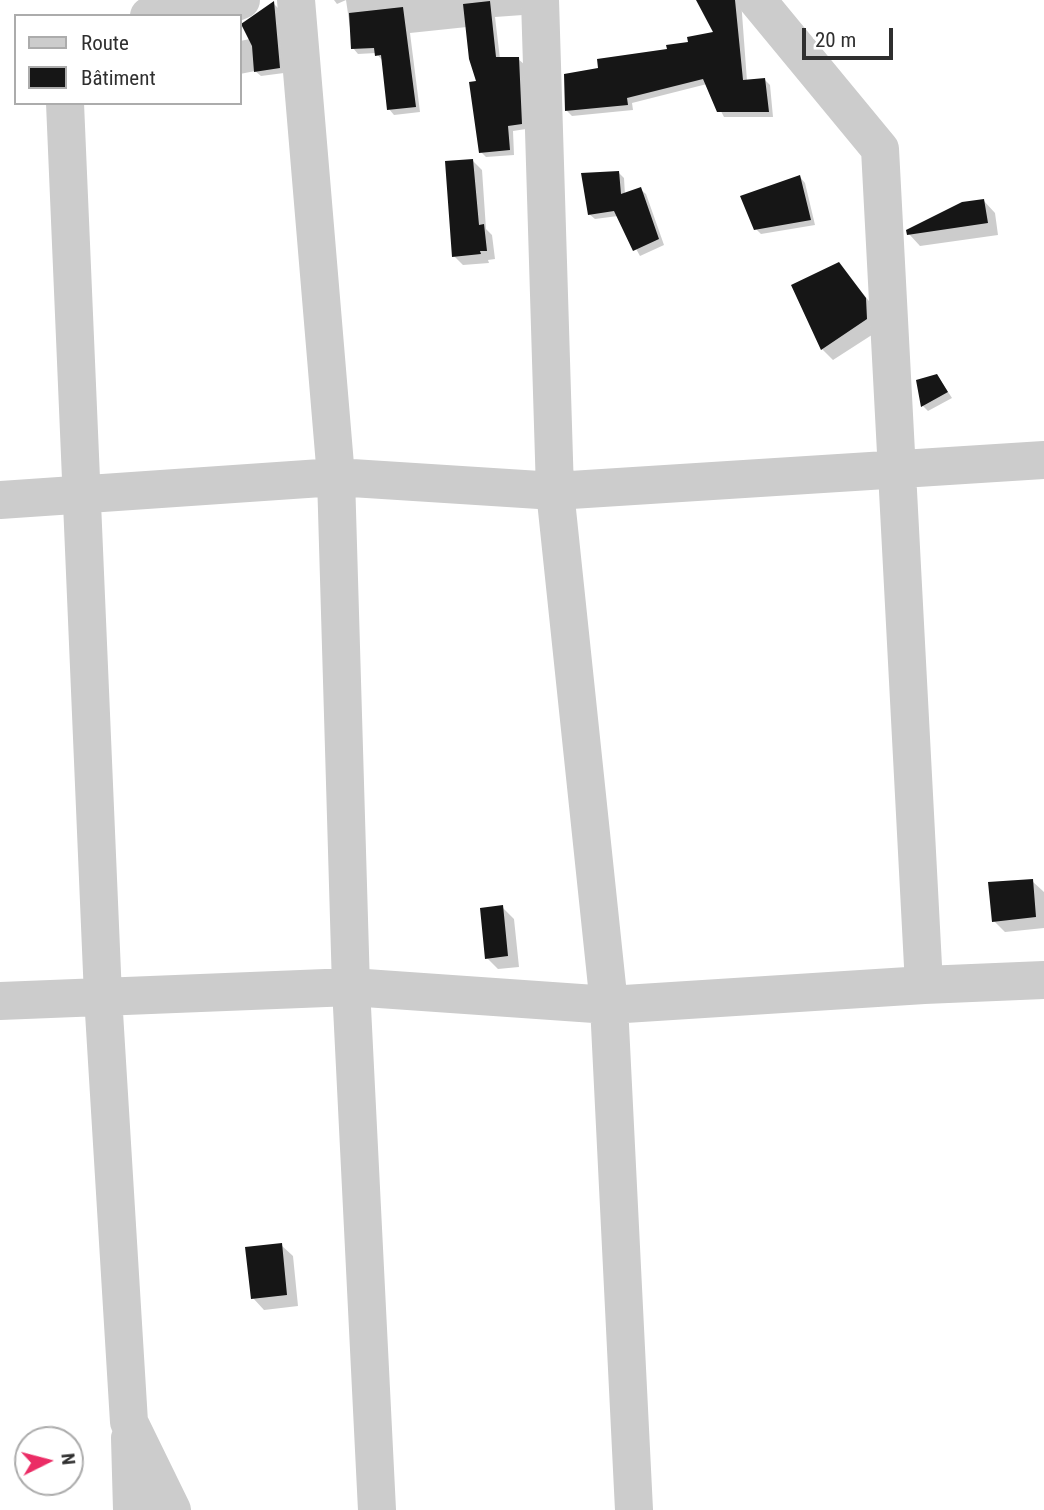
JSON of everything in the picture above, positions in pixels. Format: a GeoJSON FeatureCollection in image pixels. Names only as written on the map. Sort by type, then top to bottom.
{"type":"FeatureCollection","features":[{"type":"Feature","properties":{"kind":"street"},"geometry":{"type":"LineString","coordinates":[[172,14],[218,10],[241,0]]}},
{"type":"Feature","properties":{"kind":"street"},"geometry":{"type":"LineString","coordinates":[[296,0],[336,477],[351,987],[377,1510]]}},
{"type":"Feature","properties":{"kind":"street"},"geometry":{"type":"LineString","coordinates":[[540,0],[555,491],[609,1005],[634,1510]]}},
{"type":"Feature","properties":{"kind":"street"},"geometry":{"type":"LineString","coordinates":[[757,0],[880,149],[924,985]]}},
{"type":"Feature","properties":{"kind":"street"},"geometry":{"type":"LineString","coordinates":[[65,105],[103,996],[132,1510]]}},
{"type":"Feature","properties":{"kind":"street"},"geometry":{"type":"LineString","coordinates":[[0,500],[336,477],[555,491],[1044,460]]}},
{"type":"Feature","properties":{"kind":"street"},"geometry":{"type":"LineString","coordinates":[[0,1001],[351,987],[609,1005],[1044,980]]}},
{"type":"Feature","properties":{"kind":"street"},"geometry":{"type":"LineString","coordinates":[[129,1422],[172,1510]]}},
{"type":"Feature","properties":{"kind":"building"},"geometry":{"type":"Polygon","coordinates":[[[696,0],[735,0],[743,80],[765,78],[769,112],[717,112],[703,79],[627,98],[628,105],[565,111],[564,74],[598,68],[597,59],[667,49],[666,45],[688,42],[687,37],[713,32],[696,0]]]}},
{"type":"Feature","properties":{"kind":"building"},"geometry":{"type":"Polygon","coordinates":[[[274,1],[280,68],[254,72],[252,46],[242,23],[274,1]]]}},
{"type":"Feature","properties":{"kind":"building"},"geometry":{"type":"Polygon","coordinates":[[[490,1],[496,57],[519,57],[522,124],[508,126],[510,150],[479,153],[469,82],[476,81],[469,59],[463,4],[490,1]]]}},
{"type":"Feature","properties":{"kind":"building"},"geometry":{"type":"Polygon","coordinates":[[[403,7],[416,107],[387,110],[381,55],[375,56],[374,48],[351,49],[349,13],[403,7]]]}},
{"type":"Feature","properties":{"kind":"building"},"geometry":{"type":"Polygon","coordinates":[[[473,159],[479,225],[484,224],[487,251],[452,257],[445,161],[473,159]]]}},
{"type":"Feature","properties":{"kind":"building"},"geometry":{"type":"Polygon","coordinates":[[[619,171],[621,194],[641,187],[659,239],[633,251],[614,211],[588,215],[581,173],[619,171]]]}},
{"type":"Feature","properties":{"kind":"building"},"geometry":{"type":"Polygon","coordinates":[[[800,175],[811,220],[754,230],[740,196],[800,175]]]}},
{"type":"Feature","properties":{"kind":"building"},"geometry":{"type":"Polygon","coordinates":[[[984,199],[988,223],[907,235],[906,230],[962,202],[984,199]]]}},
{"type":"Feature","properties":{"kind":"building"},"geometry":{"type":"Polygon","coordinates":[[[839,262],[866,298],[867,319],[821,350],[791,285],[839,262]]]}},
{"type":"Feature","properties":{"kind":"building"},"geometry":{"type":"Polygon","coordinates":[[[937,374],[948,392],[921,407],[916,380],[937,374]]]}},
{"type":"Feature","properties":{"kind":"building"},"geometry":{"type":"Polygon","coordinates":[[[1033,879],[1036,917],[992,922],[988,882],[1033,879]]]}},
{"type":"Feature","properties":{"kind":"building"},"geometry":{"type":"Polygon","coordinates":[[[503,905],[508,956],[485,959],[480,908],[503,905]]]}},
{"type":"Feature","properties":{"kind":"building"},"geometry":{"type":"Polygon","coordinates":[[[282,1243],[287,1295],[251,1299],[245,1247],[282,1243]]]}}]}
